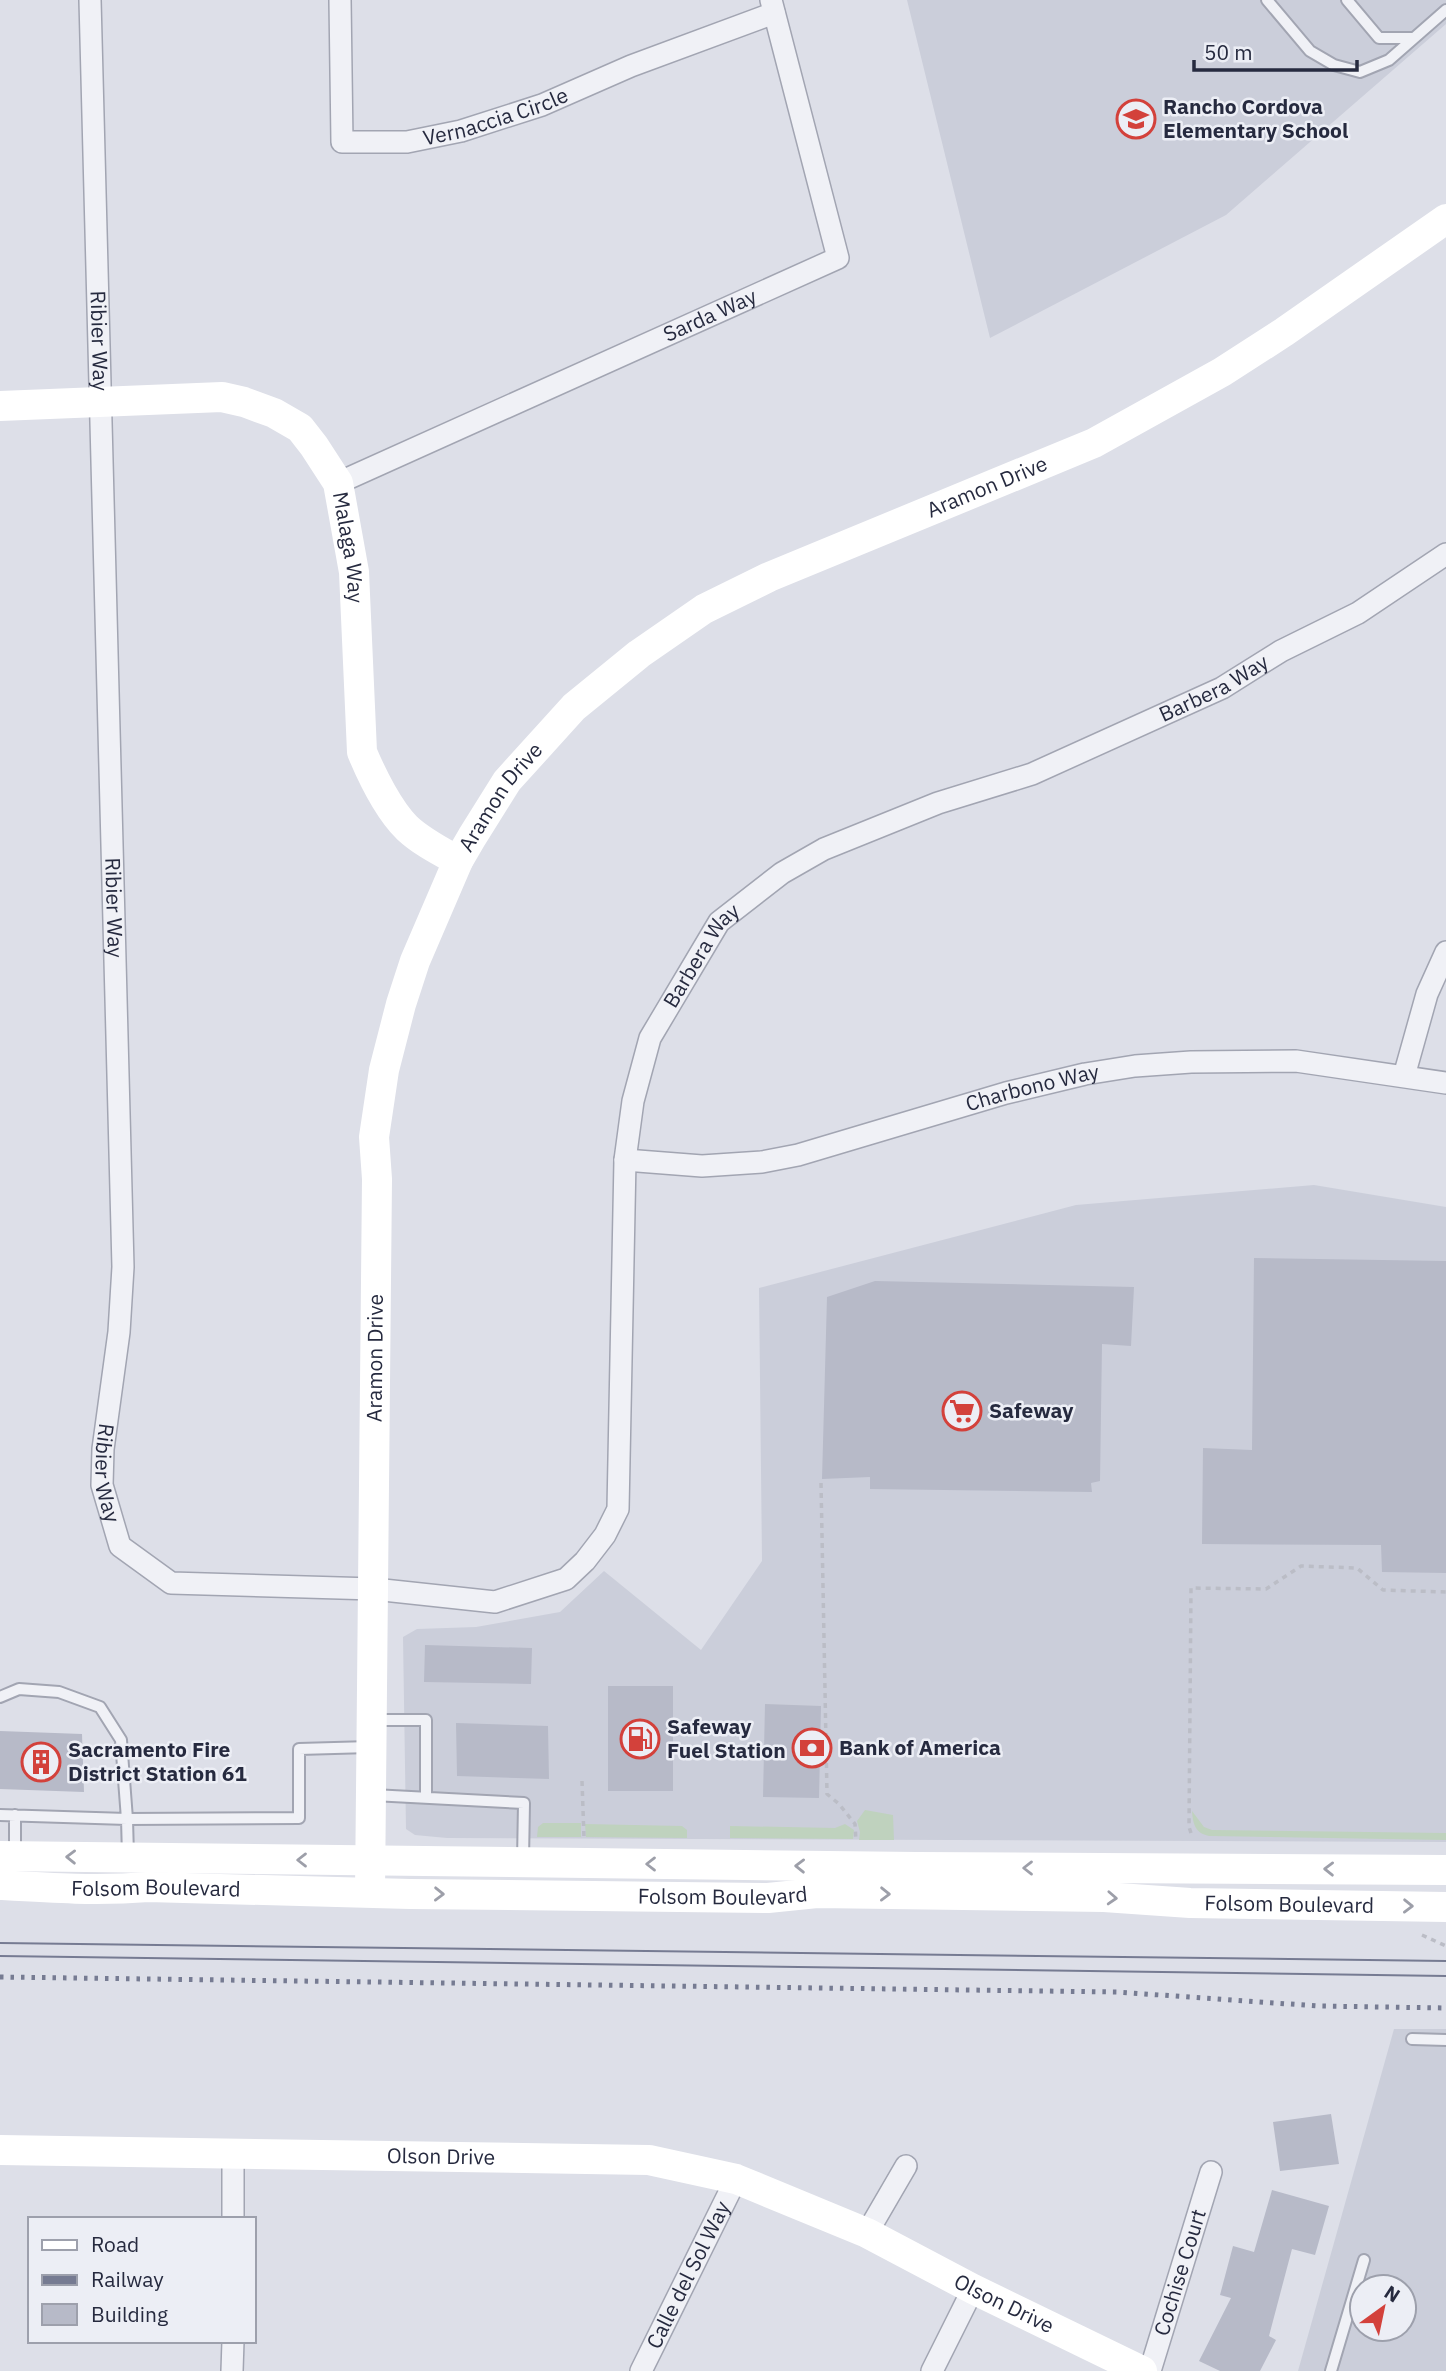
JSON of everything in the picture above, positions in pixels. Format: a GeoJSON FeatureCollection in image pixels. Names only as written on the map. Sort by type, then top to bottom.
{"type":"FeatureCollection","features":[{"type":"Feature","properties":{"kind":"street","name":"Ribier Way"},"geometry":{"type":"LineString","coordinates":[[90,0],[122,1267],[119,1332],[103,1450],[102,1485],[120,1546],[170,1583],[374,1590]]}},
{"type":"Feature","properties":{"kind":"street","name":"Vernaccia Circle"},"geometry":{"type":"LineString","coordinates":[[340,0],[342,142],[407,142],[461,131],[541,105],[773,7]]}},
{"type":"Feature","properties":{"kind":"street","name":"Sarda Way"},"geometry":{"type":"LineString","coordinates":[[338,483],[838,258],[773,7]]}},
{"type":"Feature","properties":{"kind":"street","name":"Aramon Drive"},"geometry":{"type":"LineString","coordinates":[[370,1892],[377,1179],[374,1137],[384,1070],[415,961],[458,861],[508,781],[574,708],[639,654],[704,609],[769,577],[1094,443],[1253,352],[1446,219]]}},
{"type":"Feature","properties":{"kind":"street","name":"Malaga Way"},"geometry":{"type":"LineString","coordinates":[[0,406],[222,397],[244,401],[274,413],[300,428],[338,483],[354,572],[362,752],[371,774],[405,826],[425,842],[458,861]]}},
{"type":"Feature","properties":{"kind":"street","name":"Barbera Way"},"geometry":{"type":"LineString","coordinates":[[374,1590],[495,1602],[566,1579],[585,1561],[605,1535],[618,1509],[625,1160],[633,1101],[650,1038],[719,922],[782,873],[824,849],[938,803],[1032,775],[1222,688],[1281,651],[1358,613],[1446,554]]}},
{"type":"Feature","properties":{"kind":"street"},"geometry":{"type":"LineString","coordinates":[[1404,1076],[1426,995],[1446,952]]}},
{"type":"Feature","properties":{"kind":"street","name":"Charbono Way"},"geometry":{"type":"LineString","coordinates":[[625,1160],[702,1166],[762,1162],[798,1155],[1006,1093],[1085,1074],[1135,1066],[1191,1062],[1296,1061],[1446,1083]]}},
{"type":"Feature","properties":{"kind":"street","name":"Folsom Boulevard"},"geometry":{"type":"LineString","coordinates":[[10,1871],[128,1858],[1446,1870]]}},
{"type":"Feature","properties":{"kind":"street","name":"Folsom Boulevard"},"geometry":{"type":"LineString","coordinates":[[10,1871],[41,1889],[148,1887],[768,1898],[817,1893],[1104,1897],[1190,1903],[1446,1907]]}},
{"type":"Feature","properties":{"kind":"street","name":"Olson Drive"},"geometry":{"type":"LineString","coordinates":[[0,2150],[649,2160],[736,2179],[867,2234],[1142,2371]]}},
{"type":"Feature","properties":{"kind":"street"},"geometry":{"type":"LineString","coordinates":[[233,2155],[233,2217]]}},
{"type":"Feature","properties":{"kind":"street"},"geometry":{"type":"LineString","coordinates":[[867,2234],[906,2166]]}},
{"type":"Feature","properties":{"kind":"street","name":"Cochise Court"},"geometry":{"type":"LineString","coordinates":[[1150,2371],[1211,2172]]}},
{"type":"Feature","properties":{"kind":"street","name":"Calle del Sol Way"},"geometry":{"type":"LineString","coordinates":[[641,2371],[736,2179]]}},
{"type":"Feature","properties":{"kind":"street"},"geometry":{"type":"LineString","coordinates":[[932,2371],[973,2288]]}},
{"type":"Feature","properties":{"kind":"street"},"geometry":{"type":"LineString","coordinates":[[232,2371],[233,2343]]}},
{"type":"Feature","properties":{"kind":"lane"},"geometry":{"type":"LineString","coordinates":[[1267,0],[1310,51],[1334,65],[1360,72],[1389,60],[1446,10]]}},
{"type":"Feature","properties":{"kind":"lane"},"geometry":{"type":"LineString","coordinates":[[1347,0],[1379,38],[1413,38]]}},
{"type":"Feature","properties":{"kind":"lane"},"geometry":{"type":"LineString","coordinates":[[0,1697],[19,1689],[59,1692],[100,1707],[121,1740],[128,1858]]}},
{"type":"Feature","properties":{"kind":"lane"},"geometry":{"type":"LineString","coordinates":[[0,1815],[127,1819],[299,1818],[299,1749],[426,1720],[426,1797]]}},
{"type":"Feature","properties":{"kind":"lane"},"geometry":{"type":"LineString","coordinates":[[372,1794],[524,1803],[523,1863]]}},
{"type":"Feature","properties":{"kind":"lane"},"geometry":{"type":"LineString","coordinates":[[10,1871],[15,1815]]}},
{"type":"Feature","properties":{"kind":"lane"},"geometry":{"type":"LineString","coordinates":[[1412,2039],[1446,2040]]}},
{"type":"Feature","properties":{"kind":"lane"},"geometry":{"type":"LineString","coordinates":[[1331,2371],[1364,2260]]}},
{"type":"Feature","properties":{"kind":"path"},"geometry":{"type":"LineString","coordinates":[[821,1483],[827,1794],[855,1824],[856,1846]]}},
{"type":"Feature","properties":{"kind":"path"},"geometry":{"type":"LineString","coordinates":[[1191,1833],[1191,1588],[1266,1589],[1301,1566],[1357,1568],[1384,1590],[1446,1592]]}},
{"type":"Feature","properties":{"kind":"path"},"geometry":{"type":"LineString","coordinates":[[582,1781],[584,1843]]}},
{"type":"Feature","properties":{"kind":"path"},"geometry":{"type":"LineString","coordinates":[[1422,1935],[1446,1946]]}},
{"type":"Feature","properties":{"kind":"shaded area","name":"Rancho Cordova Elementary School"},"geometry":{"type":"Polygon","coordinates":[[[907,0],[1446,0],[1446,24],[1226,215],[990,338],[907,0]]]}},
{"type":"Feature","properties":{"kind":"shaded area"},"geometry":{"type":"Polygon","coordinates":[[[1314,1185],[1446,1207],[1446,1842],[447,1838],[415,1835],[406,1829],[403,1637],[417,1629],[476,1627],[560,1612],[604,1571],[701,1650],[762,1561],[759,1288],[1076,1205],[1314,1185]]]}},
{"type":"Feature","properties":{"kind":"shaded area"},"geometry":{"type":"Polygon","coordinates":[[[1394,2029],[1446,2029],[1446,2371],[1298,2371],[1394,2029]]]}},
{"type":"Feature","properties":{"kind":"green space"},"geometry":{"type":"Polygon","coordinates":[[[865,1810],[893,1815],[894,1840],[859,1840],[857,1821],[865,1810]]]}},
{"type":"Feature","properties":{"kind":"green space"},"geometry":{"type":"Polygon","coordinates":[[[1192,1811],[1204,1827],[1212,1830],[1446,1833],[1446,1840],[1209,1836],[1196,1827],[1192,1811]]]}},
{"type":"Feature","properties":{"kind":"green space"},"geometry":{"type":"Polygon","coordinates":[[[543,1823],[581,1823],[581,1837],[537,1837],[538,1827],[543,1823]]]}},
{"type":"Feature","properties":{"kind":"green space"},"geometry":{"type":"Polygon","coordinates":[[[585,1824],[682,1826],[687,1830],[687,1838],[586,1837],[585,1824]]]}},
{"type":"Feature","properties":{"kind":"green space"},"geometry":{"type":"Polygon","coordinates":[[[845,1824],[854,1830],[853,1839],[730,1838],[730,1826],[835,1828],[845,1824]]]}},
{"type":"Feature","properties":{"kind":"building"},"geometry":{"type":"Polygon","coordinates":[[[1254,1258],[1446,1261],[1446,1573],[1382,1572],[1381,1545],[1202,1544],[1203,1448],[1252,1450],[1254,1258]]]}},
{"type":"Feature","properties":{"kind":"building","name":"Safeway"},"geometry":{"type":"Polygon","coordinates":[[[875,1281],[1134,1287],[1131,1346],[1102,1344],[1100,1481],[1091,1483],[1092,1492],[870,1489],[870,1477],[822,1479],[827,1297],[875,1281]]]}},
{"type":"Feature","properties":{"kind":"building"},"geometry":{"type":"Polygon","coordinates":[[[425,1645],[532,1648],[531,1684],[424,1682],[425,1645]]]}},
{"type":"Feature","properties":{"kind":"building","name":"Safeway Fuel Station"},"geometry":{"type":"Polygon","coordinates":[[[608,1686],[673,1686],[673,1791],[608,1791],[608,1686]]]}},
{"type":"Feature","properties":{"kind":"building"},"geometry":{"type":"Polygon","coordinates":[[[765,1704],[821,1706],[819,1798],[763,1797],[765,1704]]]}},
{"type":"Feature","properties":{"kind":"building"},"geometry":{"type":"Polygon","coordinates":[[[456,1723],[548,1726],[549,1779],[457,1776],[456,1723]]]}},
{"type":"Feature","properties":{"kind":"building","name":"Sacramento Fire District Station 61"},"geometry":{"type":"Polygon","coordinates":[[[0,1731],[82,1734],[84,1792],[0,1789],[0,1731]]]}},
{"type":"Feature","properties":{"kind":"building"},"geometry":{"type":"Polygon","coordinates":[[[1331,2114],[1339,2164],[1280,2171],[1273,2122],[1331,2114]]]}},
{"type":"Feature","properties":{"kind":"building"},"geometry":{"type":"Polygon","coordinates":[[[1272,2190],[1329,2206],[1315,2255],[1292,2249],[1269,2336],[1276,2340],[1260,2371],[1220,2371],[1199,2361],[1231,2298],[1220,2295],[1233,2246],[1254,2252],[1272,2190]]]}},
{"type":"Feature","properties":{"kind":"tram line"},"geometry":{"type":"LineString","coordinates":[[0,1943],[1446,1961]]}},
{"type":"Feature","properties":{"kind":"tram line"},"geometry":{"type":"LineString","coordinates":[[0,1956],[1446,1976]]}},
{"type":"Feature","properties":{"kind":"railway"},"geometry":{"type":"LineString","coordinates":[[0,1977],[1117,1992],[1318,2006],[1446,2008]]}},
{"type":"Feature","properties":{"kind":"place","name":"Rancho Cordova Elementary School"},"geometry":{"type":"Point","coordinates":[1136,119]}},
{"type":"Feature","properties":{"kind":"place","name":"Safeway"},"geometry":{"type":"Point","coordinates":[962,1411]}},
{"type":"Feature","properties":{"kind":"place","name":"Safeway Fuel Station"},"geometry":{"type":"Point","coordinates":[640,1739]}},
{"type":"Feature","properties":{"kind":"place","name":"Bank of America"},"geometry":{"type":"Point","coordinates":[812,1748]}},
{"type":"Feature","properties":{"kind":"place","name":"Sacramento Fire District Station 61"},"geometry":{"type":"Point","coordinates":[41,1762]}}]}
